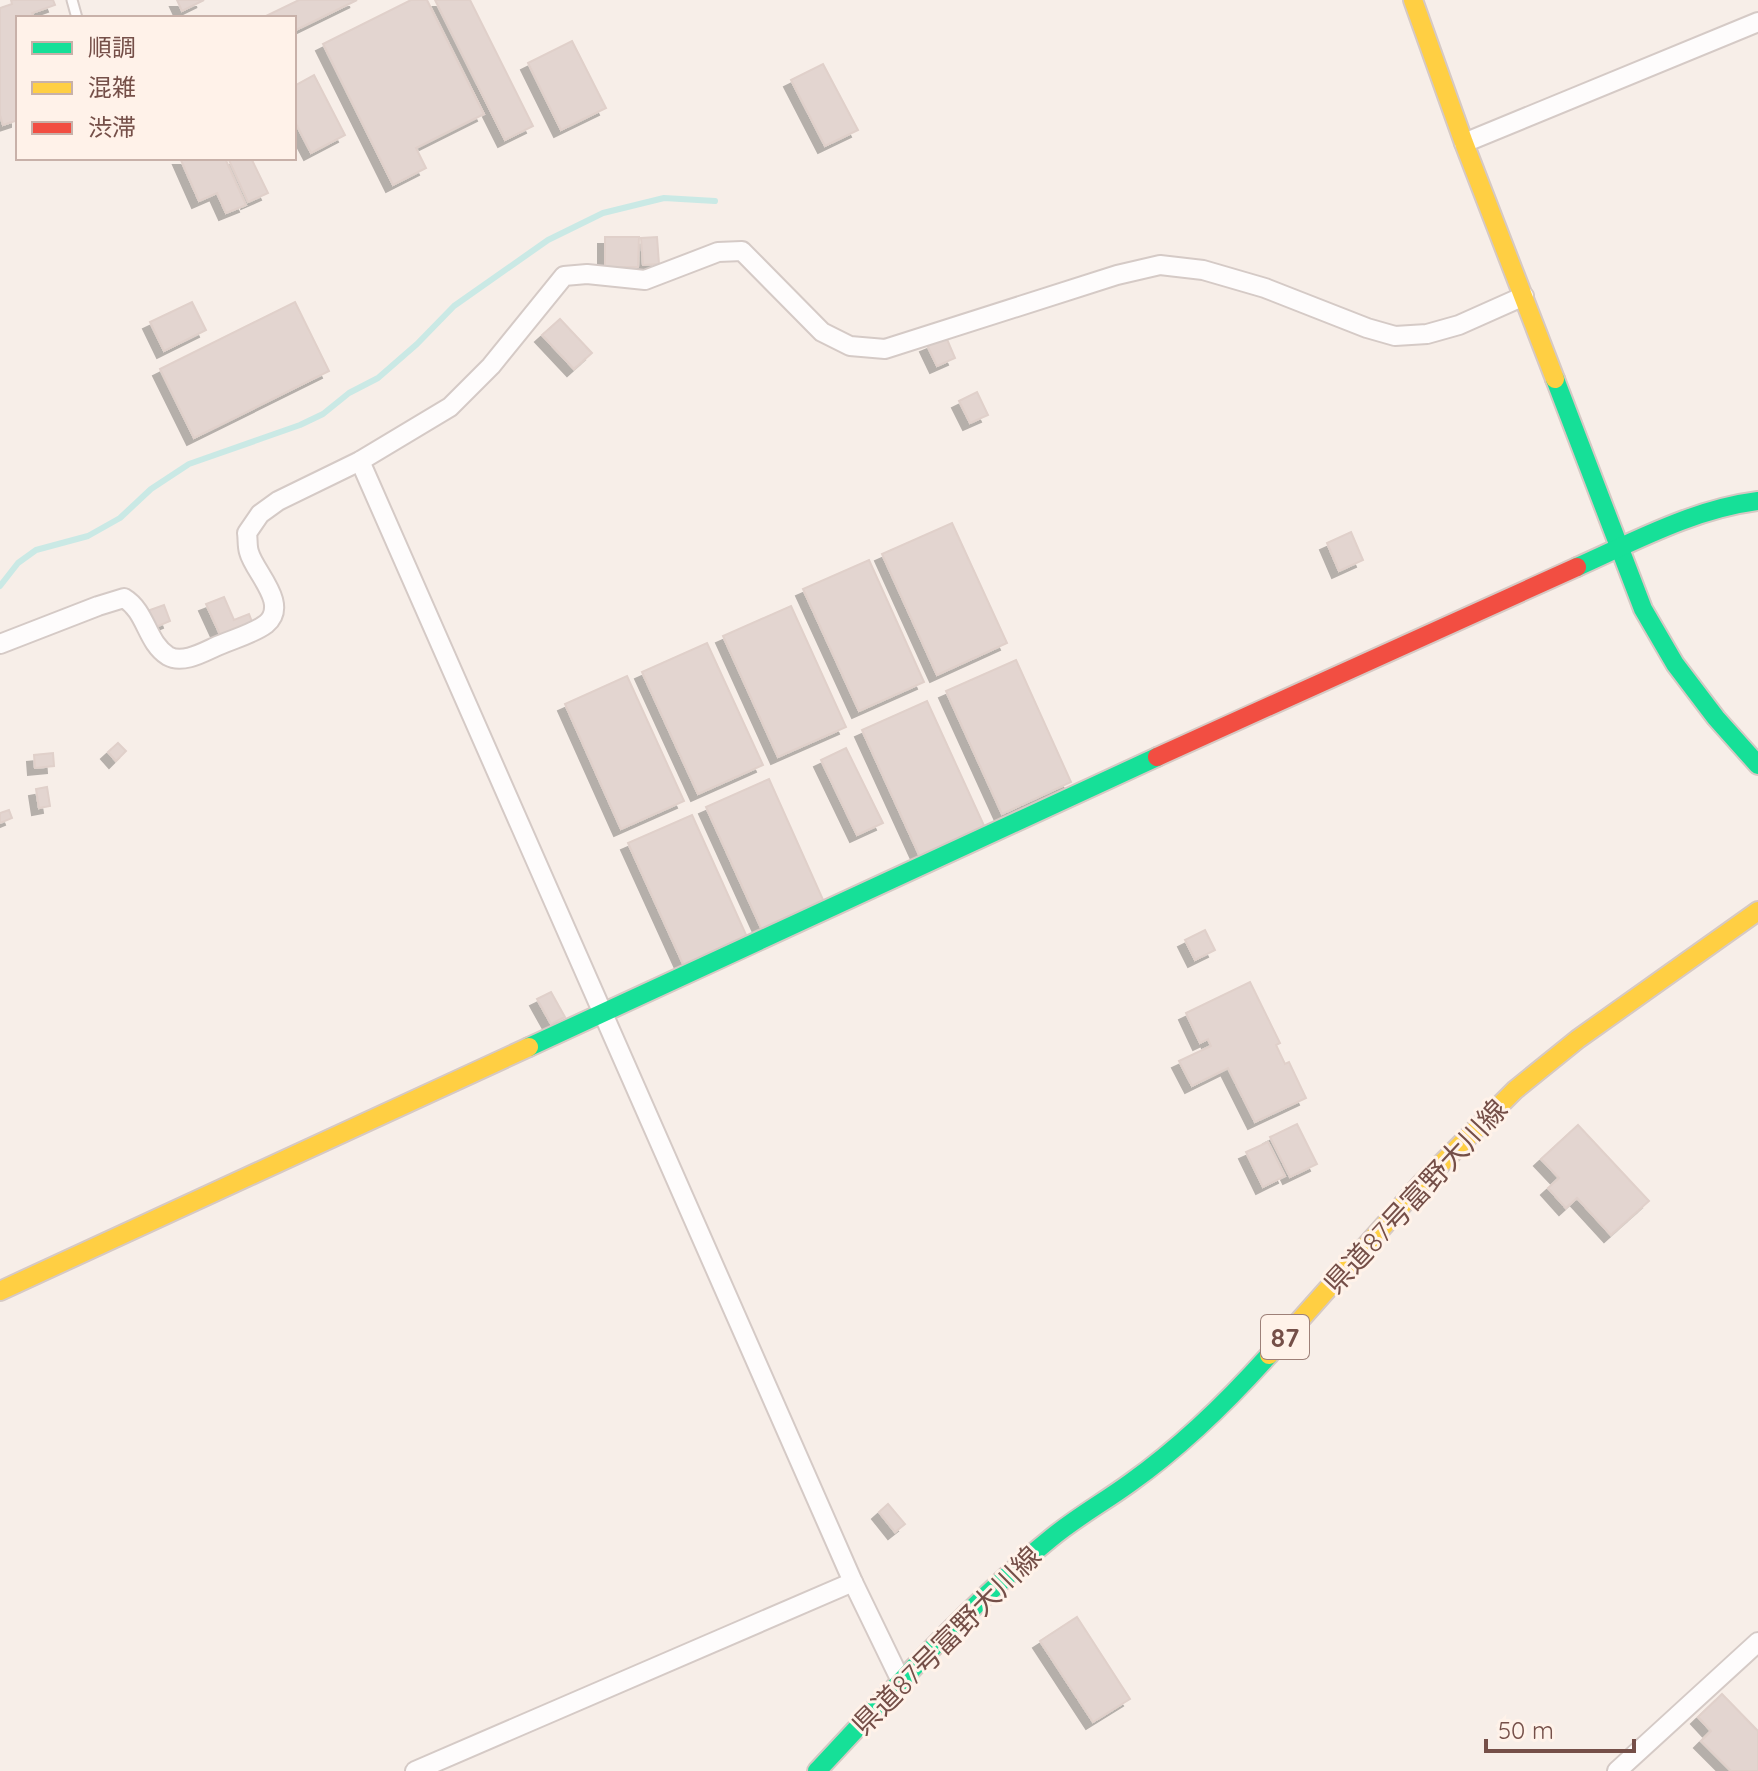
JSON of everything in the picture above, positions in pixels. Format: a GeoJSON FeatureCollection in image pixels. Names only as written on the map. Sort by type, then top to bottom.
{"type":"FeatureCollection","features":[{"type":"Feature","properties":{"kind":"street"},"geometry":{"type":"LineString","coordinates":[[1413,0],[1464,143],[1643,609],[1675,664],[1716,718],[1758,765]]}},
{"type":"Feature","properties":{"kind":"street"},"geometry":{"type":"LineString","coordinates":[[1464,143],[1758,22]]}},
{"type":"Feature","properties":{"kind":"street"},"geometry":{"type":"LineString","coordinates":[[0,644],[124,598],[137,606],[149,635],[168,656],[182,659],[201,654],[267,623],[274,610],[271,592],[249,554],[247,533],[260,514],[278,501],[360,461],[450,407],[491,366],[564,276],[587,274],[645,280],[718,252],[742,251],[822,332],[850,346],[885,349],[1117,275],[1160,265],[1203,270],[1265,288],[1395,336],[1427,334],[1448,328],[1524,296]]}},
{"type":"Feature","properties":{"kind":"street"},"geometry":{"type":"LineString","coordinates":[[360,461],[853,1582],[901,1681]]}},
{"type":"Feature","properties":{"kind":"street"},"geometry":{"type":"LineString","coordinates":[[0,1291],[1672,524],[1735,504],[1758,501]]}},
{"type":"Feature","properties":{"kind":"street","name":"県道87号富野大川線"},"geometry":{"type":"LineString","coordinates":[[817,1771],[995,1585],[1053,1536],[1178,1446],[1227,1402],[1421,1184],[1515,1090],[1578,1039],[1758,911]]}},
{"type":"Feature","properties":{"kind":"street"},"geometry":{"type":"LineString","coordinates":[[415,1771],[853,1582]]}},
{"type":"Feature","properties":{"kind":"street"},"geometry":{"type":"LineString","coordinates":[[1617,1771],[1758,1642]]}},
{"type":"Feature","properties":{"kind":"building"},"geometry":{"type":"Polygon","coordinates":[[[11,0],[53,0],[55,5],[32,13],[33,16],[16,16],[16,121],[3,125],[0,115],[0,8],[12,4],[11,0]]]}},
{"type":"Feature","properties":{"kind":"building"},"geometry":{"type":"Polygon","coordinates":[[[177,0],[204,0],[182,11],[177,0]]]}},
{"type":"Feature","properties":{"kind":"building"},"geometry":{"type":"Polygon","coordinates":[[[299,0],[357,0],[296,30],[296,16],[266,16],[299,0]]]}},
{"type":"Feature","properties":{"kind":"building"},"geometry":{"type":"Polygon","coordinates":[[[411,0],[427,0],[484,114],[416,148],[426,168],[393,185],[323,44],[411,0]]]}},
{"type":"Feature","properties":{"kind":"building"},"geometry":{"type":"Polygon","coordinates":[[[435,0],[470,0],[533,126],[505,140],[435,0]]]}},
{"type":"Feature","properties":{"kind":"building"},"geometry":{"type":"Polygon","coordinates":[[[572,41],[606,108],[561,130],[528,63],[572,41]]]}},
{"type":"Feature","properties":{"kind":"building"},"geometry":{"type":"Polygon","coordinates":[[[823,64],[858,130],[825,146],[791,80],[823,64]]]}},
{"type":"Feature","properties":{"kind":"building"},"geometry":{"type":"Polygon","coordinates":[[[314,75],[345,135],[311,153],[296,124],[296,85],[314,75]]]}},
{"type":"Feature","properties":{"kind":"building"},"geometry":{"type":"Polygon","coordinates":[[[181,160],[226,160],[246,205],[226,213],[217,193],[199,201],[181,160]]]}},
{"type":"Feature","properties":{"kind":"building"},"geometry":{"type":"Polygon","coordinates":[[[229,160],[252,160],[268,193],[248,202],[229,160]]]}},
{"type":"Feature","properties":{"kind":"building"},"geometry":{"type":"Polygon","coordinates":[[[605,237],[639,237],[638,267],[605,267],[605,237]]]}},
{"type":"Feature","properties":{"kind":"building"},"geometry":{"type":"Polygon","coordinates":[[[657,237],[659,264],[643,265],[641,238],[657,237]]]}},
{"type":"Feature","properties":{"kind":"building"},"geometry":{"type":"Polygon","coordinates":[[[192,302],[206,330],[164,351],[150,322],[192,302]]]}},
{"type":"Feature","properties":{"kind":"building"},"geometry":{"type":"Polygon","coordinates":[[[295,302],[329,371],[194,438],[160,369],[295,302]]]}},
{"type":"Feature","properties":{"kind":"building"},"geometry":{"type":"Polygon","coordinates":[[[560,319],[592,353],[574,369],[542,335],[560,319]]]}},
{"type":"Feature","properties":{"kind":"building"},"geometry":{"type":"Polygon","coordinates":[[[946,337],[955,358],[937,366],[927,345],[946,337]]]}},
{"type":"Feature","properties":{"kind":"building"},"geometry":{"type":"Polygon","coordinates":[[[977,392],[988,415],[970,423],[959,401],[977,392]]]}},
{"type":"Feature","properties":{"kind":"building"},"geometry":{"type":"Polygon","coordinates":[[[952,523],[1007,643],[937,675],[882,554],[952,523]]]}},
{"type":"Feature","properties":{"kind":"building"},"geometry":{"type":"Polygon","coordinates":[[[1351,532],[1363,560],[1339,571],[1327,543],[1351,532]]]}},
{"type":"Feature","properties":{"kind":"building"},"geometry":{"type":"Polygon","coordinates":[[[869,560],[924,682],[859,711],[803,589],[869,560]]]}},
{"type":"Feature","properties":{"kind":"building"},"geometry":{"type":"Polygon","coordinates":[[[224,597],[234,620],[249,614],[254,627],[223,641],[206,604],[224,597]]]}},
{"type":"Feature","properties":{"kind":"building"},"geometry":{"type":"Polygon","coordinates":[[[164,605],[170,621],[151,629],[144,612],[164,605]]]}},
{"type":"Feature","properties":{"kind":"building"},"geometry":{"type":"Polygon","coordinates":[[[791,606],[846,727],[778,757],[723,636],[791,606]]]}},
{"type":"Feature","properties":{"kind":"building"},"geometry":{"type":"Polygon","coordinates":[[[707,643],[763,765],[698,794],[642,672],[707,643]]]}},
{"type":"Feature","properties":{"kind":"building"},"geometry":{"type":"Polygon","coordinates":[[[1016,660],[1071,782],[1002,814],[946,691],[1016,660]]]}},
{"type":"Feature","properties":{"kind":"building"},"geometry":{"type":"Polygon","coordinates":[[[627,676],[684,801],[621,829],[565,704],[627,676]]]}},
{"type":"Feature","properties":{"kind":"building"},"geometry":{"type":"Polygon","coordinates":[[[927,701],[986,830],[921,859],[862,730],[927,701]]]}},
{"type":"Feature","properties":{"kind":"building"},"geometry":{"type":"Polygon","coordinates":[[[118,743],[126,751],[116,761],[108,752],[118,743]]]}},
{"type":"Feature","properties":{"kind":"building"},"geometry":{"type":"Polygon","coordinates":[[[846,748],[883,823],[857,835],[821,760],[846,748]]]}},
{"type":"Feature","properties":{"kind":"building"},"geometry":{"type":"Polygon","coordinates":[[[53,753],[54,766],[35,768],[34,755],[53,753]]]}},
{"type":"Feature","properties":{"kind":"building"},"geometry":{"type":"Polygon","coordinates":[[[769,779],[824,902],[762,930],[706,807],[769,779]]]}},
{"type":"Feature","properties":{"kind":"building"},"geometry":{"type":"Polygon","coordinates":[[[47,787],[50,806],[39,808],[36,789],[47,787]]]}},
{"type":"Feature","properties":{"kind":"building"},"geometry":{"type":"Polygon","coordinates":[[[9,810],[12,818],[0,823],[0,813],[9,810]]]}},
{"type":"Feature","properties":{"kind":"building"},"geometry":{"type":"Polygon","coordinates":[[[692,815],[747,937],[684,966],[628,843],[692,815]]]}},
{"type":"Feature","properties":{"kind":"building"},"geometry":{"type":"Polygon","coordinates":[[[1205,930],[1215,950],[1195,960],[1185,940],[1205,930]]]}},
{"type":"Feature","properties":{"kind":"building"},"geometry":{"type":"Polygon","coordinates":[[[1250,982],[1280,1043],[1276,1045],[1285,1064],[1289,1062],[1306,1098],[1255,1122],[1228,1068],[1192,1086],[1179,1061],[1211,1046],[1208,1039],[1200,1043],[1186,1013],[1250,982]]]}},
{"type":"Feature","properties":{"kind":"building"},"geometry":{"type":"Polygon","coordinates":[[[551,992],[565,1017],[551,1024],[537,999],[551,992]]]}},
{"type":"Feature","properties":{"kind":"building"},"geometry":{"type":"Polygon","coordinates":[[[1297,1124],[1317,1164],[1290,1177],[1270,1137],[1297,1124]]]}},
{"type":"Feature","properties":{"kind":"building"},"geometry":{"type":"Polygon","coordinates":[[[1578,1125],[1649,1201],[1611,1235],[1577,1198],[1566,1208],[1548,1188],[1559,1178],[1541,1159],[1578,1125]]]}},
{"type":"Feature","properties":{"kind":"building"},"geometry":{"type":"Polygon","coordinates":[[[1268,1142],[1285,1176],[1263,1187],[1246,1152],[1268,1142]]]}},
{"type":"Feature","properties":{"kind":"building"},"geometry":{"type":"Polygon","coordinates":[[[888,1504],[905,1524],[895,1532],[879,1512],[888,1504]]]}},
{"type":"Feature","properties":{"kind":"building"},"geometry":{"type":"Polygon","coordinates":[[[1077,1617],[1130,1699],[1093,1722],[1040,1641],[1077,1617]]]}},
{"type":"Feature","properties":{"kind":"building"},"geometry":{"type":"Polygon","coordinates":[[[1722,1694],[1758,1731],[1758,1771],[1731,1771],[1701,1741],[1711,1731],[1698,1717],[1722,1694]]]}},
{"type":"Feature","properties":{"kind":"waterway"},"geometry":{"type":"LineString","coordinates":[[0,586],[18,563],[36,550],[88,536],[120,518],[151,489],[189,464],[323,414],[349,393],[378,378],[454,306],[548,240],[603,213],[664,198],[715,201]]}},
{"type":"Feature","properties":{"kind":"traffic: fast"},"geometry":{"type":"LineString","coordinates":[[1555,379],[1643,609],[1675,664],[1716,718],[1758,765]]}},
{"type":"Feature","properties":{"kind":"traffic: fast"},"geometry":{"type":"LineString","coordinates":[[1577,567],[1688,519],[1758,501]]}},
{"type":"Feature","properties":{"kind":"traffic: fast"},"geometry":{"type":"LineString","coordinates":[[529,1047],[1157,757]]}},
{"type":"Feature","properties":{"kind":"traffic: fast"},"geometry":{"type":"LineString","coordinates":[[817,1771],[988,1593],[1060,1531],[1130,1483],[1186,1439],[1269,1355]]}},
{"type":"Feature","properties":{"kind":"traffic: slow"},"geometry":{"type":"LineString","coordinates":[[1413,0],[1464,143],[1555,379]]}},
{"type":"Feature","properties":{"kind":"traffic: slow"},"geometry":{"type":"LineString","coordinates":[[1269,1355],[1421,1184],[1515,1090],[1578,1039],[1758,911]]}},
{"type":"Feature","properties":{"kind":"traffic: slow"},"geometry":{"type":"LineString","coordinates":[[0,1291],[529,1047]]}},
{"type":"Feature","properties":{"kind":"traffic: jam"},"geometry":{"type":"LineString","coordinates":[[1157,757],[1577,567]]}}]}
